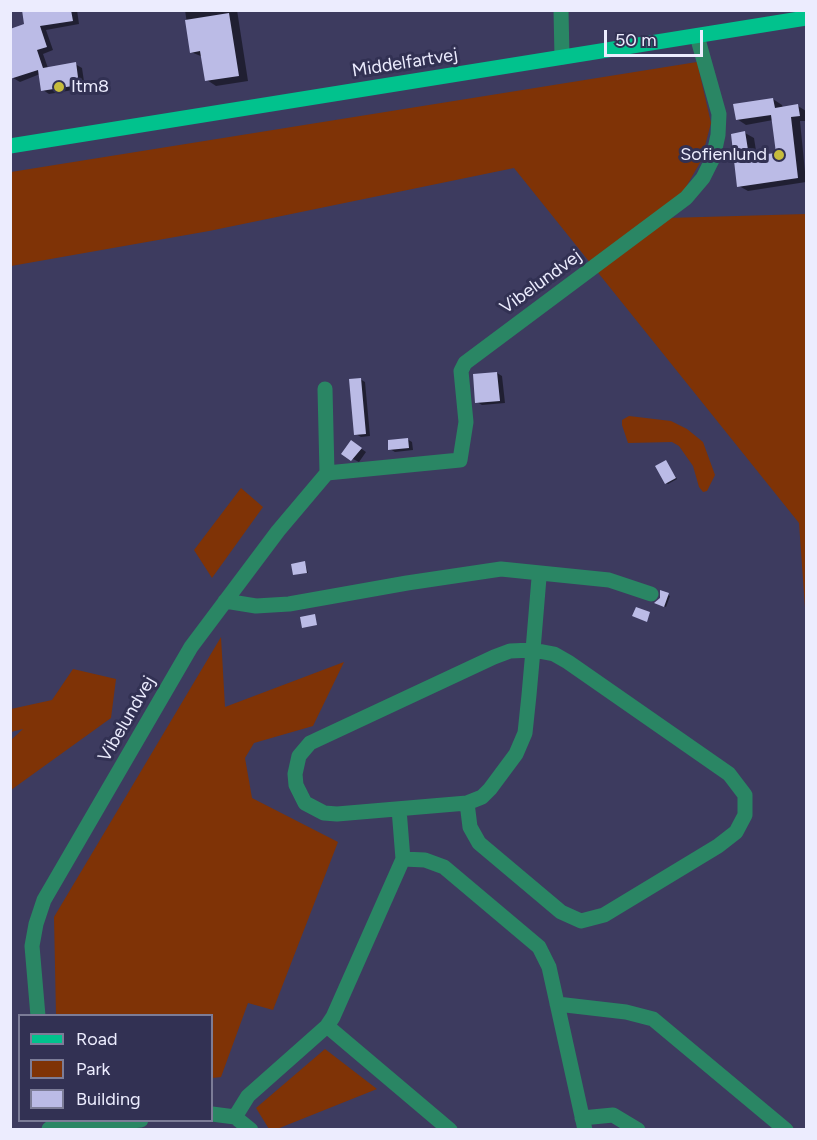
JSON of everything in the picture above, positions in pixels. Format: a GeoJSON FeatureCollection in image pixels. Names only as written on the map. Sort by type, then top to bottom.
{"type":"FeatureCollection","features":[{"type":"Feature","properties":{"kind":"main road","name":"Middelfartvej"},"geometry":{"type":"LineString","coordinates":[[10,146],[807,18]]}},
{"type":"Feature","properties":{"kind":"street"},"geometry":{"type":"LineString","coordinates":[[561,10],[562,57]]}},
{"type":"Feature","properties":{"kind":"street","name":"Vibelundvej"},"geometry":{"type":"LineString","coordinates":[[38,1014],[32,946],[44,900],[191,647],[327,472],[460,460],[466,422],[461,371],[465,363],[686,198],[703,178],[713,158],[718,135],[719,114],[697,36]]}},
{"type":"Feature","properties":{"kind":"street"},"geometry":{"type":"LineString","coordinates":[[325,389],[327,472]]}},
{"type":"Feature","properties":{"kind":"street"},"geometry":{"type":"LineString","coordinates":[[225,601],[255,606],[289,604],[489,569],[609,580],[651,594]]}},
{"type":"Feature","properties":{"kind":"street"},"geometry":{"type":"LineString","coordinates":[[466,803],[470,827],[479,843],[561,912],[581,921],[604,915],[718,846],[742,824],[745,815],[745,795],[729,774],[568,662],[554,654],[533,650],[510,651],[494,657],[310,743],[299,756],[295,774],[296,785],[305,803],[314,810],[337,814],[466,803],[482,797],[516,754],[525,733],[533,650],[539,573]]}},
{"type":"Feature","properties":{"kind":"street"},"geometry":{"type":"LineString","coordinates":[[235,1117],[249,1096],[327,1026],[403,859],[399,809]]}},
{"type":"Feature","properties":{"kind":"street"},"geometry":{"type":"LineString","coordinates":[[403,859],[425,860],[444,867],[531,938],[546,957],[584,1124],[613,1115],[629,1122],[638,1130]]}},
{"type":"Feature","properties":{"kind":"street"},"geometry":{"type":"LineString","coordinates":[[557,1004],[626,1012],[654,1019],[786,1130]]}},
{"type":"Feature","properties":{"kind":"street"},"geometry":{"type":"LineString","coordinates":[[327,1026],[450,1130]]}},
{"type":"Feature","properties":{"kind":"street"},"geometry":{"type":"LineString","coordinates":[[213,1114],[235,1117],[251,1130]]}},
{"type":"Feature","properties":{"kind":"street"},"geometry":{"type":"LineString","coordinates":[[49,1129],[121,1122]]}},
{"type":"Feature","properties":{"kind":"green space"},"geometry":{"type":"Polygon","coordinates":[[[697,62],[711,123],[701,161],[668,218],[806,214],[806,622],[799,523],[514,168],[209,231],[11,266],[11,172],[697,62]]]}},
{"type":"Feature","properties":{"kind":"green space"},"geometry":{"type":"Polygon","coordinates":[[[629,416],[671,421],[687,429],[703,442],[715,475],[707,491],[703,492],[699,487],[693,466],[679,446],[672,442],[628,443],[622,420],[629,416]]]}},
{"type":"Feature","properties":{"kind":"green space"},"geometry":{"type":"Polygon","coordinates":[[[241,488],[263,507],[212,578],[194,550],[241,488]]]}},
{"type":"Feature","properties":{"kind":"green space"},"geometry":{"type":"Polygon","coordinates":[[[221,637],[225,707],[344,662],[313,726],[254,743],[245,758],[252,798],[338,842],[273,1010],[248,1003],[221,1077],[213,1078],[213,1014],[56,1014],[54,917],[221,637]]]}},
{"type":"Feature","properties":{"kind":"green space"},"geometry":{"type":"Polygon","coordinates":[[[73,669],[116,679],[111,718],[11,790],[11,740],[23,729],[11,732],[11,709],[52,700],[73,669]]]}},
{"type":"Feature","properties":{"kind":"green space"},"geometry":{"type":"Polygon","coordinates":[[[325,1049],[377,1089],[277,1129],[269,1129],[256,1108],[325,1049]]]}},
{"type":"Feature","properties":{"kind":"building"},"geometry":{"type":"Polygon","coordinates":[[[22,10],[71,10],[73,21],[40,26],[47,47],[37,50],[43,68],[76,62],[79,85],[41,91],[38,70],[10,79],[10,29],[24,24],[22,10]]]}},
{"type":"Feature","properties":{"kind":"building"},"geometry":{"type":"Polygon","coordinates":[[[229,13],[239,76],[205,81],[200,51],[190,53],[185,20],[229,13]]]}},
{"type":"Feature","properties":{"kind":"building","name":"Sofienlund"},"geometry":{"type":"Polygon","coordinates":[[[773,98],[775,108],[798,104],[800,116],[791,117],[798,178],[737,187],[731,134],[745,131],[749,156],[776,153],[771,115],[736,120],[733,104],[773,98]]]}},
{"type":"Feature","properties":{"kind":"building"},"geometry":{"type":"Polygon","coordinates":[[[497,372],[500,401],[475,403],[473,374],[497,372]]]}},
{"type":"Feature","properties":{"kind":"building"},"geometry":{"type":"Polygon","coordinates":[[[361,378],[366,434],[354,435],[349,379],[361,378]]]}},
{"type":"Feature","properties":{"kind":"building"},"geometry":{"type":"Polygon","coordinates":[[[408,438],[409,448],[388,450],[388,440],[408,438]]]}},
{"type":"Feature","properties":{"kind":"building"},"geometry":{"type":"Polygon","coordinates":[[[351,440],[362,448],[351,461],[341,454],[351,440]]]}},
{"type":"Feature","properties":{"kind":"building"},"geometry":{"type":"Polygon","coordinates":[[[666,460],[676,478],[665,484],[655,466],[666,460]]]}},
{"type":"Feature","properties":{"kind":"building"},"geometry":{"type":"Polygon","coordinates":[[[305,561],[307,573],[293,575],[291,564],[305,561]]]}},
{"type":"Feature","properties":{"kind":"building"},"geometry":{"type":"Polygon","coordinates":[[[660,590],[669,593],[664,607],[654,603],[660,598],[660,590]]]}},
{"type":"Feature","properties":{"kind":"building"},"geometry":{"type":"Polygon","coordinates":[[[636,607],[650,612],[647,622],[632,616],[636,607]]]}},
{"type":"Feature","properties":{"kind":"building"},"geometry":{"type":"Polygon","coordinates":[[[315,614],[317,625],[302,628],[300,617],[315,614]]]}},
{"type":"Feature","properties":{"kind":"place","name":"Itm8"},"geometry":{"type":"Point","coordinates":[59,87]}},
{"type":"Feature","properties":{"kind":"place","name":"Sofienlund"},"geometry":{"type":"Point","coordinates":[779,155]}}]}
